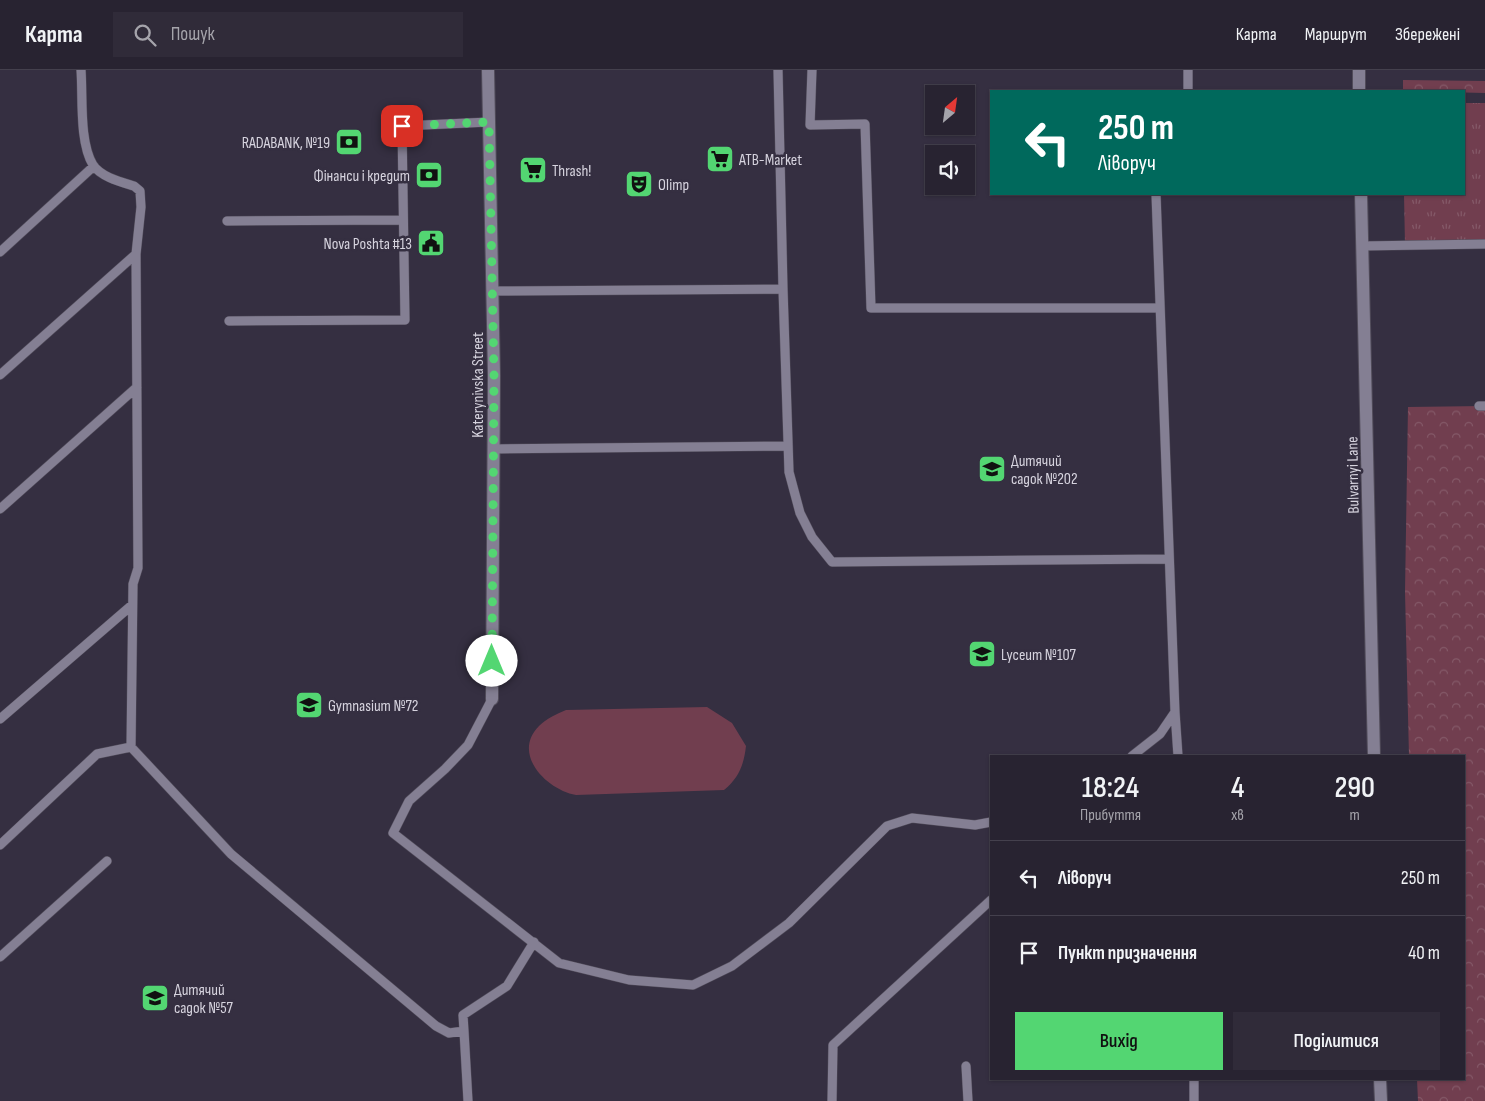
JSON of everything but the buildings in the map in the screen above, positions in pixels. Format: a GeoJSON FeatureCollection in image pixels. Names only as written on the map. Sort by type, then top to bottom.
{"type":"FeatureCollection","features":[{"type":"Feature","properties":{"kind":"street","name":"Katerynivska Street"},"geometry":{"type":"LineString","coordinates":[[488,70],[493,291],[492,699]]}},
{"type":"Feature","properties":{"kind":"street"},"geometry":{"type":"LineString","coordinates":[[1359,70],[1359,90]]}},
{"type":"Feature","properties":{"kind":"street","name":"Bulvarnyi Lane"},"geometry":{"type":"LineString","coordinates":[[1361,195],[1374,755]]}},
{"type":"Feature","properties":{"kind":"street"},"geometry":{"type":"LineString","coordinates":[[1380,1080],[1381,1101]]}},
{"type":"Feature","properties":{"kind":"lane"},"geometry":{"type":"LineString","coordinates":[[81,70],[85,142],[94,166],[115,180],[134,186],[140,191],[141,207],[136,254],[138,568],[132,584],[132,747],[231,854],[436,1026],[449,1033],[464,1031]]}},
{"type":"Feature","properties":{"kind":"lane"},"geometry":{"type":"LineString","coordinates":[[778,70],[789,472],[800,512],[812,537],[832,562],[1169,559]]}},
{"type":"Feature","properties":{"kind":"lane"},"geometry":{"type":"LineString","coordinates":[[812,70],[810,126],[865,124],[871,308],[1159,308]]}},
{"type":"Feature","properties":{"kind":"lane"},"geometry":{"type":"LineString","coordinates":[[1188,70],[1188,90]]}},
{"type":"Feature","properties":{"kind":"lane"},"geometry":{"type":"LineString","coordinates":[[229,322],[405,320],[402,126],[489,122]]}},
{"type":"Feature","properties":{"kind":"lane"},"geometry":{"type":"LineString","coordinates":[[0,252],[94,166]]}},
{"type":"Feature","properties":{"kind":"lane"},"geometry":{"type":"LineString","coordinates":[[1156,195],[1178,755]]}},
{"type":"Feature","properties":{"kind":"lane"},"geometry":{"type":"LineString","coordinates":[[227,222],[403,220]]}},
{"type":"Feature","properties":{"kind":"lane"},"geometry":{"type":"LineString","coordinates":[[1362,246],[1485,244]]}},
{"type":"Feature","properties":{"kind":"lane"},"geometry":{"type":"LineString","coordinates":[[0,375],[136,254]]}},
{"type":"Feature","properties":{"kind":"lane"},"geometry":{"type":"LineString","coordinates":[[493,291],[783,289]]}},
{"type":"Feature","properties":{"kind":"lane"},"geometry":{"type":"LineString","coordinates":[[0,510],[136,387]]}},
{"type":"Feature","properties":{"kind":"lane"},"geometry":{"type":"LineString","coordinates":[[494,449],[788,446]]}},
{"type":"Feature","properties":{"kind":"lane"},"geometry":{"type":"LineString","coordinates":[[0,719],[132,604]]}},
{"type":"Feature","properties":{"kind":"lane"},"geometry":{"type":"LineString","coordinates":[[492,699],[468,745],[445,769],[409,801],[393,833],[559,963],[629,980],[693,985],[732,966],[789,923],[887,826],[912,818],[974,825],[990,822]]}},
{"type":"Feature","properties":{"kind":"lane"},"geometry":{"type":"LineString","coordinates":[[1133,755],[1160,734],[1175,712]]}},
{"type":"Feature","properties":{"kind":"lane"},"geometry":{"type":"LineString","coordinates":[[0,845],[97,754],[132,747]]}},
{"type":"Feature","properties":{"kind":"lane"},"geometry":{"type":"LineString","coordinates":[[0,957],[106,861]]}},
{"type":"Feature","properties":{"kind":"lane"},"geometry":{"type":"LineString","coordinates":[[832,1101],[833,1045],[990,901]]}},
{"type":"Feature","properties":{"kind":"lane"},"geometry":{"type":"LineString","coordinates":[[468,1101],[463,1015],[507,986],[534,942]]}},
{"type":"Feature","properties":{"kind":"lane"},"geometry":{"type":"LineString","coordinates":[[966,1066],[968,1101]]}},
{"type":"Feature","properties":{"kind":"lane"},"geometry":{"type":"LineString","coordinates":[[1194,1080],[1194,1101]]}},
{"type":"Feature","properties":{"kind":"green space"},"geometry":{"type":"Polygon","coordinates":[[[1403,80],[1485,81],[1485,93],[1465,93],[1465,90],[1403,90],[1403,80]]]}},
{"type":"Feature","properties":{"kind":"green space"},"geometry":{"type":"Polygon","coordinates":[[[1465,103],[1485,103],[1485,244],[1405,245],[1404,195],[1465,195],[1465,103]]]}},
{"type":"Feature","properties":{"kind":"green space"},"geometry":{"type":"Polygon","coordinates":[[[1485,406],[1485,1101],[1418,1101],[1417,1080],[1465,1080],[1465,755],[1409,755],[1405,592],[1408,407],[1485,406]]]}},
{"type":"Feature","properties":{"kind":"green space"},"geometry":{"type":"Polygon","coordinates":[[[707,707],[732,723],[746,746],[740,770],[724,790],[576,795],[565,792],[544,778],[536,769],[531,759],[529,748],[531,737],[539,726],[549,718],[566,710],[707,707]]]}},
{"type":"Feature","properties":{"kind":"place","name":"RADABANK, №19"},"geometry":{"type":"Point","coordinates":[349,142]}},
{"type":"Feature","properties":{"kind":"place","name":"ATB-Market"},"geometry":{"type":"Point","coordinates":[720,159]}},
{"type":"Feature","properties":{"kind":"place","name":"Thrash!"},"geometry":{"type":"Point","coordinates":[533,170]}},
{"type":"Feature","properties":{"kind":"place","name":"Фінанси і кредит"},"geometry":{"type":"Point","coordinates":[429,175]}},
{"type":"Feature","properties":{"kind":"place","name":"Olimp"},"geometry":{"type":"Point","coordinates":[639,184]}},
{"type":"Feature","properties":{"kind":"place","name":"Nova Poshta #13"},"geometry":{"type":"Point","coordinates":[431,243]}},
{"type":"Feature","properties":{"kind":"place","name":"Дитячий садок №202"},"geometry":{"type":"Point","coordinates":[992,469]}},
{"type":"Feature","properties":{"kind":"place","name":"Lyceum №107"},"geometry":{"type":"Point","coordinates":[982,654]}},
{"type":"Feature","properties":{"kind":"place","name":"Gymnasium №72"},"geometry":{"type":"Point","coordinates":[309,705]}},
{"type":"Feature","properties":{"kind":"place","name":"Дитячий садок №57"},"geometry":{"type":"Point","coordinates":[155,998]}},
{"type":"Feature","properties":{"kind":"route"},"geometry":{"type":"LineString","coordinates":[[402,126],[489,122],[494,376],[492,661]]}}]}
